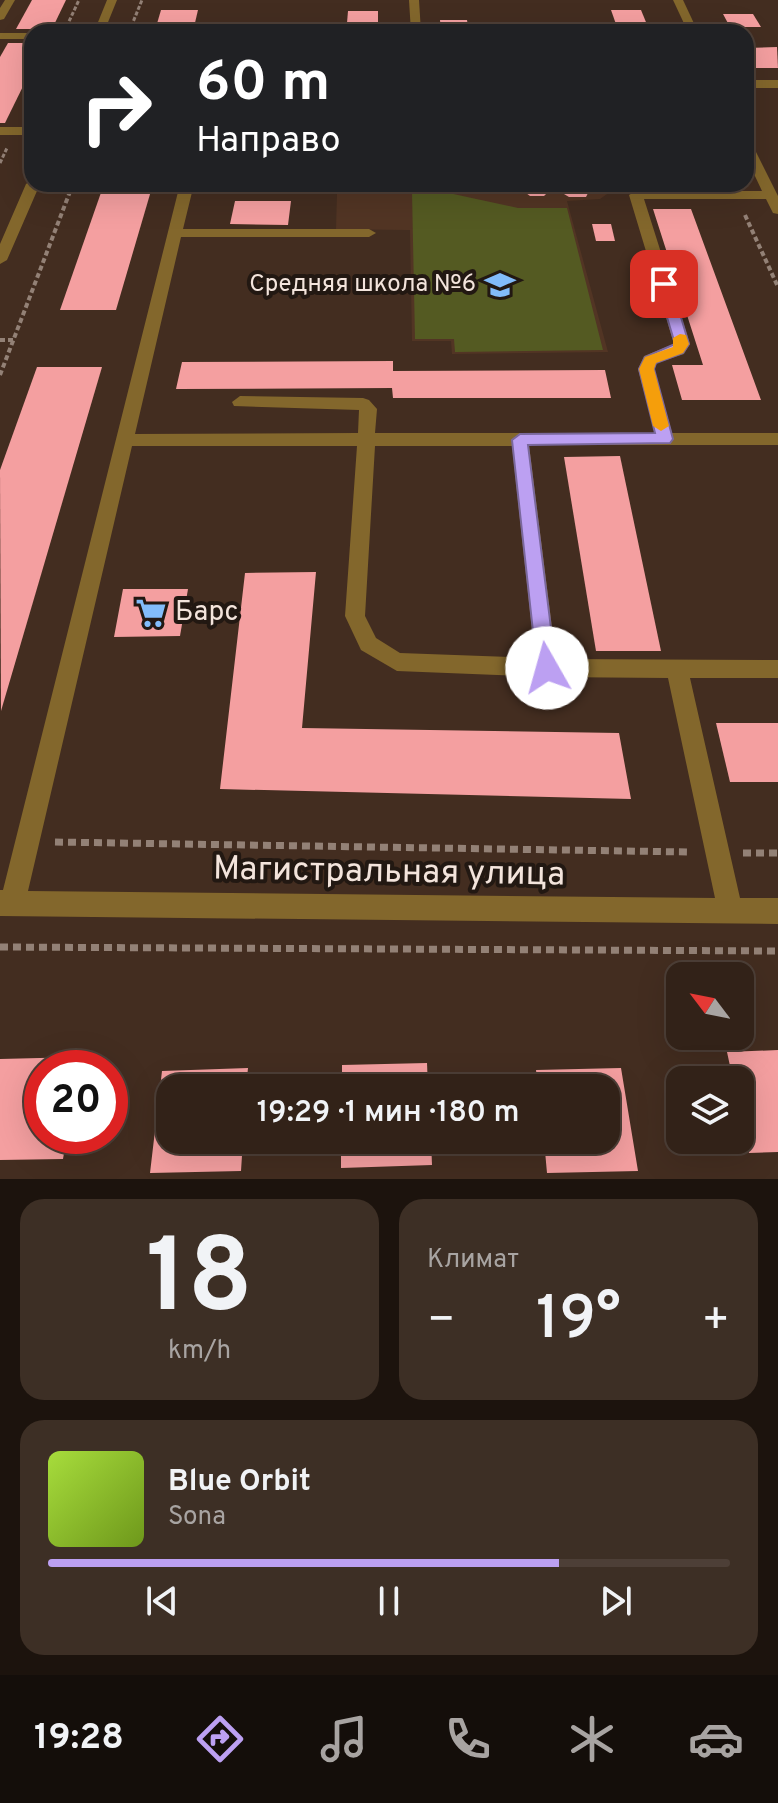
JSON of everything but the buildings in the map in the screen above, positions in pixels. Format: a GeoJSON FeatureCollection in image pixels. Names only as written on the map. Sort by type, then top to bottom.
{"type":"FeatureCollection","features":[{"type":"Feature","properties":{"kind":"street"},"geometry":{"type":"LineString","coordinates":[[0,17],[10,0]]}},
{"type":"Feature","properties":{"kind":"street"},"geometry":{"type":"LineString","coordinates":[[102,24],[112,0]]}},
{"type":"Feature","properties":{"kind":"street"},"geometry":{"type":"LineString","coordinates":[[414,0],[416,24]]}},
{"type":"Feature","properties":{"kind":"street"},"geometry":{"type":"LineString","coordinates":[[678,0],[689,24]]}},
{"type":"Feature","properties":{"kind":"street"},"geometry":{"type":"LineString","coordinates":[[0,36],[24,36]]}},
{"type":"Feature","properties":{"kind":"street"},"geometry":{"type":"LineString","coordinates":[[754,84],[778,84]]}},
{"type":"Feature","properties":{"kind":"street"},"geometry":{"type":"LineString","coordinates":[[0,131],[24,131]]}},
{"type":"Feature","properties":{"kind":"street"},"geometry":{"type":"LineString","coordinates":[[754,161],[778,210]]}},
{"type":"Feature","properties":{"kind":"street"},"geometry":{"type":"LineString","coordinates":[[0,260],[29,192]]}},
{"type":"Feature","properties":{"kind":"street"},"geometry":{"type":"LineString","coordinates":[[6,904],[26,841],[185,192]]}},
{"type":"Feature","properties":{"kind":"street"},"geometry":{"type":"LineString","coordinates":[[636,192],[682,344],[678,350],[650,360],[646,369],[665,439]]}},
{"type":"Feature","properties":{"kind":"street"},"geometry":{"type":"LineString","coordinates":[[675,192],[770,195]]}},
{"type":"Feature","properties":{"kind":"street"},"geometry":{"type":"LineString","coordinates":[[0,213],[20,213]]}},
{"type":"Feature","properties":{"kind":"street"},"geometry":{"type":"LineString","coordinates":[[176,233],[369,233]]}},
{"type":"Feature","properties":{"kind":"street"},"geometry":{"type":"LineString","coordinates":[[240,402],[363,404],[368,409],[355,616],[368,644],[397,662],[547,668],[778,669]]}},
{"type":"Feature","properties":{"kind":"street"},"geometry":{"type":"LineString","coordinates":[[124,440],[778,439]]}},
{"type":"Feature","properties":{"kind":"street"},"geometry":{"type":"LineString","coordinates":[[520,440],[547,668]]}},
{"type":"Feature","properties":{"kind":"street"},"geometry":{"type":"LineString","coordinates":[[677,669],[730,911]]}},
{"type":"Feature","properties":{"kind":"street","name":"Магистральная улица"},"geometry":{"type":"LineString","coordinates":[[6,904],[778,911]]}},
{"type":"Feature","properties":{"kind":"path"},"geometry":{"type":"LineString","coordinates":[[68,24],[79,0]]}},
{"type":"Feature","properties":{"kind":"path"},"geometry":{"type":"LineString","coordinates":[[132,24],[142,0]]}},
{"type":"Feature","properties":{"kind":"path"},"geometry":{"type":"LineString","coordinates":[[0,375],[70,192]]}},
{"type":"Feature","properties":{"kind":"path"},"geometry":{"type":"LineString","coordinates":[[736,195],[778,287]]}},
{"type":"Feature","properties":{"kind":"path"},"geometry":{"type":"LineString","coordinates":[[0,340],[13,340]]}},
{"type":"Feature","properties":{"kind":"path"},"geometry":{"type":"LineString","coordinates":[[26,841],[778,853]]}},
{"type":"Feature","properties":{"kind":"path"},"geometry":{"type":"LineString","coordinates":[[0,947],[778,951]]}},
{"type":"Feature","properties":{"kind":"shaded area","name":"Средняя школа №6"},"geometry":{"type":"Polygon","coordinates":[[[312,192],[610,192],[600,199],[567,201],[608,352],[452,354],[451,341],[412,341],[410,230],[336,229],[337,194],[312,192]]]}},
{"type":"Feature","properties":{"kind":"green space","name":"Средняя школа №6"},"geometry":{"type":"Polygon","coordinates":[[[412,192],[444,192],[518,208],[567,208],[603,350],[455,352],[454,339],[415,339],[412,192]]]}},
{"type":"Feature","properties":{"kind":"slow traffic"},"geometry":{"type":"LineString","coordinates":[[661,426],[646,369],[650,360],[678,350],[682,344],[680,338]]}},
{"type":"Feature","properties":{"kind":"place","name":"Средняя школа №6"},"geometry":{"type":"Point","coordinates":[500,285]}},
{"type":"Feature","properties":{"kind":"place","name":"Барс"},"geometry":{"type":"Point","coordinates":[151,613]}},
{"type":"Feature","properties":{"kind":"route"},"geometry":{"type":"LineString","coordinates":[[547,668],[520,440],[665,439],[646,369],[650,360],[678,350],[682,344],[664,284]]}}]}
